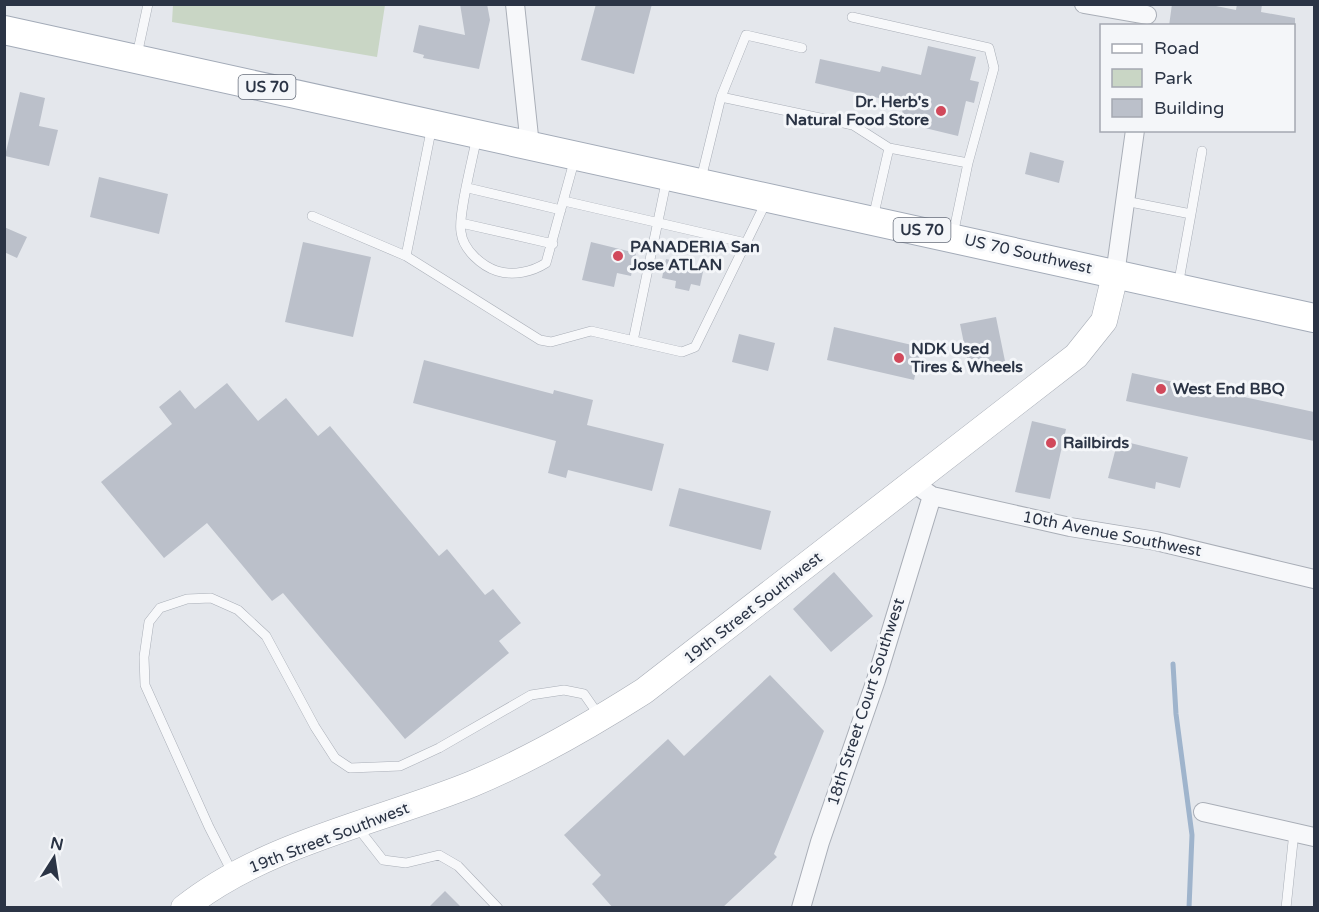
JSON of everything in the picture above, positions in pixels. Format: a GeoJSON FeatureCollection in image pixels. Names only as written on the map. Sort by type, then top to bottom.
{"type":"FeatureCollection","features":[{"type":"Feature","properties":{"kind":"main road","name":"US 70"},"geometry":{"type":"LineString","coordinates":[[4,30],[530,146]]}},
{"type":"Feature","properties":{"kind":"main road","name":"US 70 Southwest"},"geometry":{"type":"LineString","coordinates":[[530,146],[873,219],[1314,318]]}},
{"type":"Feature","properties":{"kind":"street"},"geometry":{"type":"LineString","coordinates":[[515,4],[530,146]]}},
{"type":"Feature","properties":{"kind":"street"},"geometry":{"type":"LineString","coordinates":[[1084,4],[1147,15]]}},
{"type":"Feature","properties":{"kind":"street","name":"19th Street Southwest"},"geometry":{"type":"LineString","coordinates":[[184,908],[234,876],[356,826],[472,783],[534,755],[601,718],[675,669],[922,489],[1076,356],[1104,321],[1115,275],[1135,132]]}},
{"type":"Feature","properties":{"kind":"street","name":"10th Avenue Southwest"},"geometry":{"type":"LineString","coordinates":[[922,489],[1070,527],[1156,542],[1314,579]]}},
{"type":"Feature","properties":{"kind":"street","name":"18th Street Court Southwest"},"geometry":{"type":"LineString","coordinates":[[801,908],[820,842],[876,680],[922,489]]}},
{"type":"Feature","properties":{"kind":"street"},"geometry":{"type":"LineString","coordinates":[[1203,812],[1314,837]]}},
{"type":"Feature","properties":{"kind":"lane"},"geometry":{"type":"LineString","coordinates":[[136,58],[148,4]]}},
{"type":"Feature","properties":{"kind":"lane"},"geometry":{"type":"LineString","coordinates":[[852,17],[989,48],[994,68],[968,163],[953,237]]}},
{"type":"Feature","properties":{"kind":"lane"},"geometry":{"type":"LineString","coordinates":[[700,182],[721,97],[746,35],[802,48]]}},
{"type":"Feature","properties":{"kind":"lane"},"geometry":{"type":"LineString","coordinates":[[721,97],[853,125],[889,148],[968,163]]}},
{"type":"Feature","properties":{"kind":"lane"},"geometry":{"type":"LineString","coordinates":[[406,256],[432,124]]}},
{"type":"Feature","properties":{"kind":"lane"},"geometry":{"type":"LineString","coordinates":[[478,134],[462,224],[462,238],[472,254],[491,269],[506,273],[544,265],[553,244],[576,155]]}},
{"type":"Feature","properties":{"kind":"lane"},"geometry":{"type":"LineString","coordinates":[[873,219],[889,148]]}},
{"type":"Feature","properties":{"kind":"lane"},"geometry":{"type":"LineString","coordinates":[[1178,289],[1202,151]]}},
{"type":"Feature","properties":{"kind":"lane"},"geometry":{"type":"LineString","coordinates":[[633,341],[668,175]]}},
{"type":"Feature","properties":{"kind":"lane"},"geometry":{"type":"LineString","coordinates":[[468,189],[658,223],[746,243]]}},
{"type":"Feature","properties":{"kind":"lane"},"geometry":{"type":"LineString","coordinates":[[312,216],[406,256],[540,340],[551,342],[591,331],[682,352],[690,351],[768,197]]}},
{"type":"Feature","properties":{"kind":"lane"},"geometry":{"type":"LineString","coordinates":[[1125,201],[1191,214]]}},
{"type":"Feature","properties":{"kind":"lane"},"geometry":{"type":"LineString","coordinates":[[462,224],[553,244]]}},
{"type":"Feature","properties":{"kind":"lane"},"geometry":{"type":"LineString","coordinates":[[234,876],[209,827],[145,685],[144,657],[148,622],[160,608],[187,598],[211,598],[238,610],[266,636],[315,727],[335,758],[350,768],[400,766],[439,748],[531,695],[564,690],[584,694],[601,718]]}},
{"type":"Feature","properties":{"kind":"lane"},"geometry":{"type":"LineString","coordinates":[[356,826],[383,860],[406,863],[439,855],[458,866],[498,908]]}},
{"type":"Feature","properties":{"kind":"lane"},"geometry":{"type":"LineString","coordinates":[[1286,908],[1294,832]]}},
{"type":"Feature","properties":{"kind":"green space"},"geometry":{"type":"Polygon","coordinates":[[[173,4],[385,5],[377,57],[172,22],[173,4]]]}},
{"type":"Feature","properties":{"kind":"building"},"geometry":{"type":"Polygon","coordinates":[[[460,4],[487,4],[490,20],[479,69],[423,58],[424,55],[413,52],[419,25],[465,35],[460,4]]]}},
{"type":"Feature","properties":{"kind":"building"},"geometry":{"type":"Polygon","coordinates":[[[596,4],[652,4],[634,74],[581,60],[596,4]]]}},
{"type":"Feature","properties":{"kind":"building"},"geometry":{"type":"Polygon","coordinates":[[[1172,4],[1206,4],[1236,10],[1237,4],[1262,4],[1261,12],[1295,18],[1295,24],[1169,24],[1172,4]]]}},
{"type":"Feature","properties":{"kind":"building"},"geometry":{"type":"Polygon","coordinates":[[[928,46],[976,57],[970,80],[979,82],[974,103],[966,101],[958,136],[900,122],[904,104],[815,83],[820,59],[880,72],[882,66],[921,75],[928,46]]]}},
{"type":"Feature","properties":{"kind":"building"},"geometry":{"type":"Polygon","coordinates":[[[20,92],[45,98],[39,126],[58,130],[49,166],[5,156],[20,92]]]}},
{"type":"Feature","properties":{"kind":"building"},"geometry":{"type":"Polygon","coordinates":[[[1030,152],[1064,161],[1059,183],[1025,174],[1030,152]]]}},
{"type":"Feature","properties":{"kind":"building"},"geometry":{"type":"Polygon","coordinates":[[[99,177],[168,194],[159,234],[90,217],[99,177]]]}},
{"type":"Feature","properties":{"kind":"building"},"geometry":{"type":"Polygon","coordinates":[[[4,227],[27,237],[17,258],[4,252],[4,227]]]}},
{"type":"Feature","properties":{"kind":"building"},"geometry":{"type":"Polygon","coordinates":[[[303,242],[371,257],[353,337],[285,322],[303,242]]]}},
{"type":"Feature","properties":{"kind":"building"},"geometry":{"type":"Polygon","coordinates":[[[591,242],[636,253],[631,276],[617,273],[614,287],[582,280],[591,242]]]}},
{"type":"Feature","properties":{"kind":"building"},"geometry":{"type":"Polygon","coordinates":[[[666,259],[704,267],[700,286],[691,284],[689,291],[675,288],[676,281],[662,278],[666,259]]]}},
{"type":"Feature","properties":{"kind":"building"},"geometry":{"type":"Polygon","coordinates":[[[996,317],[1006,366],[970,373],[960,324],[996,317]]]}},
{"type":"Feature","properties":{"kind":"building"},"geometry":{"type":"Polygon","coordinates":[[[834,327],[912,345],[910,352],[920,354],[914,380],[827,360],[834,327]]]}},
{"type":"Feature","properties":{"kind":"building"},"geometry":{"type":"Polygon","coordinates":[[[739,334],[775,343],[768,371],[732,362],[739,334]]]}},
{"type":"Feature","properties":{"kind":"building"},"geometry":{"type":"Polygon","coordinates":[[[424,360],[553,394],[554,390],[593,400],[587,425],[664,444],[652,491],[568,470],[566,478],[548,473],[556,441],[413,403],[424,360]]]}},
{"type":"Feature","properties":{"kind":"building"},"geometry":{"type":"Polygon","coordinates":[[[1132,373],[1314,412],[1314,441],[1126,401],[1132,373]]]}},
{"type":"Feature","properties":{"kind":"building"},"geometry":{"type":"Polygon","coordinates":[[[227,383],[258,421],[286,398],[318,436],[330,426],[439,556],[447,549],[485,595],[493,589],[521,623],[499,641],[509,653],[405,739],[283,593],[272,601],[207,523],[164,558],[101,482],[172,424],[159,407],[180,390],[195,409],[227,383]]]}},
{"type":"Feature","properties":{"kind":"building"},"geometry":{"type":"Polygon","coordinates":[[[1032,421],[1066,429],[1050,499],[1015,492],[1032,421]]]}},
{"type":"Feature","properties":{"kind":"building"},"geometry":{"type":"Polygon","coordinates":[[[1118,440],[1188,457],[1180,488],[1156,482],[1155,489],[1108,478],[1118,440]]]}},
{"type":"Feature","properties":{"kind":"building"},"geometry":{"type":"Polygon","coordinates":[[[679,488],[771,511],[761,550],[669,526],[679,488]]]}},
{"type":"Feature","properties":{"kind":"building"},"geometry":{"type":"Polygon","coordinates":[[[834,572],[873,616],[831,652],[793,609],[834,572]]]}},
{"type":"Feature","properties":{"kind":"building"},"geometry":{"type":"Polygon","coordinates":[[[770,675],[824,731],[774,854],[777,857],[722,908],[613,908],[592,884],[601,875],[564,835],[668,739],[684,756],[770,675]]]}},
{"type":"Feature","properties":{"kind":"building"},"geometry":{"type":"Polygon","coordinates":[[[445,891],[462,908],[428,908],[445,891]]]}},
{"type":"Feature","properties":{"kind":"waterway"},"geometry":{"type":"LineString","coordinates":[[1173,664],[1176,714],[1192,835],[1189,908]]}},
{"type":"Feature","properties":{"kind":"place","name":"Dr. Herb's Natural Food Store"},"geometry":{"type":"Point","coordinates":[941,111]}},
{"type":"Feature","properties":{"kind":"place","name":"PANADERIA San Jose ATLAN"},"geometry":{"type":"Point","coordinates":[618,256]}},
{"type":"Feature","properties":{"kind":"place","name":"NDK Used Tires & Wheels"},"geometry":{"type":"Point","coordinates":[899,358]}},
{"type":"Feature","properties":{"kind":"place","name":"West End BBQ"},"geometry":{"type":"Point","coordinates":[1161,389]}},
{"type":"Feature","properties":{"kind":"place","name":"Railbirds"},"geometry":{"type":"Point","coordinates":[1051,443]}}]}
